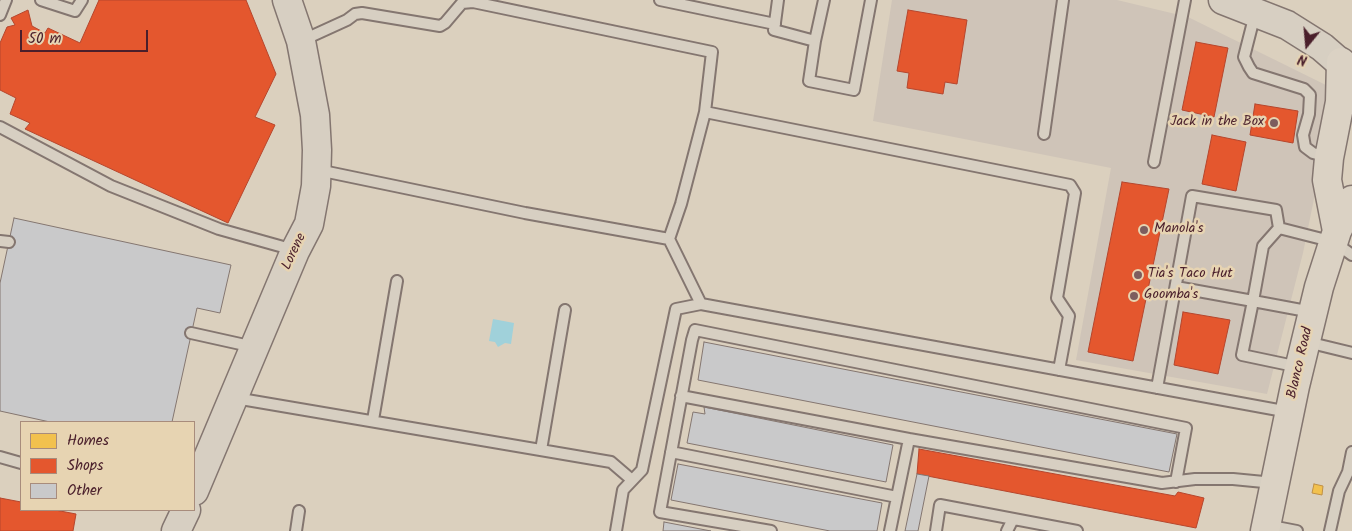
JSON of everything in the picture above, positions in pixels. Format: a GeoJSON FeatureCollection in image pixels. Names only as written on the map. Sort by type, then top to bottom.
{"type":"FeatureCollection","features":[{"type":"Feature","properties":{"kind":"main road"},"geometry":{"type":"LineString","coordinates":[[1344,238],[1327,180],[1329,158],[1346,68]]}},
{"type":"Feature","properties":{"kind":"main road","name":"Blanco Road"},"geometry":{"type":"LineString","coordinates":[[1265,528],[1313,312],[1344,238],[1352,200]]}},
{"type":"Feature","properties":{"kind":"street","name":"Lorene"},"geometry":{"type":"LineString","coordinates":[[195,489],[295,250],[308,224],[316,186],[315,115],[301,41],[287,0]]}},
{"type":"Feature","properties":{"kind":"street"},"geometry":{"type":"LineString","coordinates":[[1223,0],[1256,11],[1286,25],[1322,47],[1346,68]]}},
{"type":"Feature","properties":{"kind":"street"},"geometry":{"type":"LineString","coordinates":[[176,531],[186,511]]}},
{"type":"Feature","properties":{"kind":"lane"},"geometry":{"type":"LineString","coordinates":[[0,15],[6,0]]}},
{"type":"Feature","properties":{"kind":"lane"},"geometry":{"type":"LineString","coordinates":[[41,0],[75,11],[82,0]]}},
{"type":"Feature","properties":{"kind":"lane"},"geometry":{"type":"LineString","coordinates":[[660,0],[775,24]]}},
{"type":"Feature","properties":{"kind":"lane"},"geometry":{"type":"LineString","coordinates":[[778,0],[774,30],[815,41]]}},
{"type":"Feature","properties":{"kind":"lane"},"geometry":{"type":"LineString","coordinates":[[824,0],[809,81],[854,90],[871,0]]}},
{"type":"Feature","properties":{"kind":"lane"},"geometry":{"type":"LineString","coordinates":[[1044,134],[1063,0]]}},
{"type":"Feature","properties":{"kind":"lane"},"geometry":{"type":"LineString","coordinates":[[1154,162],[1185,0]]}},
{"type":"Feature","properties":{"kind":"lane"},"geometry":{"type":"LineString","coordinates":[[301,41],[362,13],[440,26],[445,23],[462,3],[473,2],[712,52],[705,112],[681,204],[669,239],[701,304]]}},
{"type":"Feature","properties":{"kind":"lane"},"geometry":{"type":"LineString","coordinates":[[1256,11],[1244,57],[1253,73],[1304,88],[1310,95],[1309,114],[1303,135],[1305,146],[1313,153],[1329,158]]}},
{"type":"Feature","properties":{"kind":"lane"},"geometry":{"type":"LineString","coordinates":[[705,112],[1070,185],[1075,193],[1057,298],[1069,316],[1059,370]]}},
{"type":"Feature","properties":{"kind":"lane"},"geometry":{"type":"LineString","coordinates":[[0,127],[111,186],[219,229],[295,250]]}},
{"type":"Feature","properties":{"kind":"lane"},"geometry":{"type":"LineString","coordinates":[[316,170],[525,213],[669,239]]}},
{"type":"Feature","properties":{"kind":"lane"},"geometry":{"type":"LineString","coordinates":[[1157,388],[1192,196],[1276,210],[1279,228]]}},
{"type":"Feature","properties":{"kind":"lane"},"geometry":{"type":"LineString","coordinates":[[1279,228],[1344,238]]}},
{"type":"Feature","properties":{"kind":"lane"},"geometry":{"type":"LineString","coordinates":[[1279,228],[1263,246],[1242,355],[1352,353]]}},
{"type":"Feature","properties":{"kind":"lane"},"geometry":{"type":"LineString","coordinates":[[373,420],[397,280]]}},
{"type":"Feature","properties":{"kind":"lane"},"geometry":{"type":"LineString","coordinates":[[1176,288],[1313,312]]}},
{"type":"Feature","properties":{"kind":"lane"},"geometry":{"type":"LineString","coordinates":[[616,531],[623,490],[642,470],[676,309],[701,304],[1290,412]]}},
{"type":"Feature","properties":{"kind":"lane"},"geometry":{"type":"LineString","coordinates":[[541,450],[565,310]]}},
{"type":"Feature","properties":{"kind":"lane"},"geometry":{"type":"LineString","coordinates":[[771,531],[660,512],[695,330],[1186,428],[1176,482]]}},
{"type":"Feature","properties":{"kind":"lane"},"geometry":{"type":"LineString","coordinates":[[191,333],[255,347]]}},
{"type":"Feature","properties":{"kind":"lane"},"geometry":{"type":"LineString","coordinates":[[681,396],[909,439],[1162,483],[1196,479],[1234,479],[1275,483]]}},
{"type":"Feature","properties":{"kind":"lane"},"geometry":{"type":"LineString","coordinates":[[234,398],[373,420],[611,462],[632,480]]}},
{"type":"Feature","properties":{"kind":"lane"},"geometry":{"type":"LineString","coordinates":[[890,531],[909,439]]}},
{"type":"Feature","properties":{"kind":"lane"},"geometry":{"type":"LineString","coordinates":[[671,452],[897,497]]}},
{"type":"Feature","properties":{"kind":"lane"},"geometry":{"type":"LineString","coordinates":[[1330,531],[1339,491],[1350,472],[1352,452]]}},
{"type":"Feature","properties":{"kind":"lane"},"geometry":{"type":"LineString","coordinates":[[0,457],[20,462]]}},
{"type":"Feature","properties":{"kind":"lane"},"geometry":{"type":"LineString","coordinates":[[936,531],[940,505],[1077,531]]}},
{"type":"Feature","properties":{"kind":"lane"},"geometry":{"type":"LineString","coordinates":[[296,531],[299,511]]}},
{"type":"Feature","properties":{"kind":"lane"},"geometry":{"type":"LineString","coordinates":[[1008,531],[1013,519]]}},
{"type":"Feature","properties":{"kind":"lane"},"geometry":{"type":"LineString","coordinates":[[1265,528],[1297,531]]}},
{"type":"Feature","properties":{"kind":"shaded area"},"geometry":{"type":"Polygon","coordinates":[[[892,0],[1117,0],[1188,17],[1336,90],[1303,253],[1267,394],[1076,360],[1111,168],[873,121],[892,0]]]}},
{"type":"Feature","properties":{"kind":"water"},"geometry":{"type":"Polygon","coordinates":[[[493,319],[514,323],[511,344],[505,343],[498,347],[495,342],[489,341],[493,319]]]}},
{"type":"Feature","properties":{"kind":"building: Homes"},"geometry":{"type":"Polygon","coordinates":[[[1314,484],[1323,486],[1322,495],[1312,493],[1314,484]]]}},
{"type":"Feature","properties":{"kind":"building: Shops"},"geometry":{"type":"Polygon","coordinates":[[[99,0],[246,0],[276,74],[255,117],[275,125],[228,223],[25,129],[30,123],[10,114],[16,98],[0,90],[0,43],[7,27],[15,25],[11,18],[28,10],[32,26],[45,33],[48,28],[80,43],[99,0]]]}},
{"type":"Feature","properties":{"kind":"building: Shops"},"geometry":{"type":"Polygon","coordinates":[[[908,10],[967,20],[957,84],[945,82],[943,94],[907,88],[909,73],[897,71],[908,10]]]}},
{"type":"Feature","properties":{"kind":"building: Shops"},"geometry":{"type":"Polygon","coordinates":[[[1196,42],[1228,48],[1214,117],[1182,110],[1196,42]]]}},
{"type":"Feature","properties":{"kind":"building: Shops","name":"Jack in the Box"},"geometry":{"type":"Polygon","coordinates":[[[1255,104],[1298,111],[1293,143],[1250,135],[1255,104]]]}},
{"type":"Feature","properties":{"kind":"building: Shops"},"geometry":{"type":"Polygon","coordinates":[[[1212,135],[1246,142],[1236,191],[1202,184],[1212,135]]]}},
{"type":"Feature","properties":{"kind":"building: Shops"},"geometry":{"type":"Polygon","coordinates":[[[1122,182],[1169,189],[1133,361],[1088,352],[1122,182]]]}},
{"type":"Feature","properties":{"kind":"building: Shops"},"geometry":{"type":"Polygon","coordinates":[[[1183,312],[1230,320],[1218,374],[1174,365],[1183,312]]]}},
{"type":"Feature","properties":{"kind":"building: Shops"},"geometry":{"type":"Polygon","coordinates":[[[919,449],[1175,496],[1178,492],[1204,498],[1196,528],[917,474],[919,449]]]}},
{"type":"Feature","properties":{"kind":"building: Shops"},"geometry":{"type":"Polygon","coordinates":[[[0,498],[20,502],[20,511],[60,511],[76,514],[73,531],[0,531],[0,498]]]}},
{"type":"Feature","properties":{"kind":"building: Other"},"geometry":{"type":"Polygon","coordinates":[[[14,218],[231,265],[220,313],[197,308],[172,421],[45,421],[0,411],[0,283],[14,218]]]}},
{"type":"Feature","properties":{"kind":"building: Other"},"geometry":{"type":"Polygon","coordinates":[[[704,342],[1177,434],[1169,472],[698,380],[704,342]]]}},
{"type":"Feature","properties":{"kind":"building: Other"},"geometry":{"type":"Polygon","coordinates":[[[704,407],[893,445],[886,482],[687,443],[693,412],[705,414],[704,407]]]}},
{"type":"Feature","properties":{"kind":"building: Other"},"geometry":{"type":"Polygon","coordinates":[[[678,464],[882,503],[877,531],[830,531],[671,500],[678,464]]]}},
{"type":"Feature","properties":{"kind":"building: Other"},"geometry":{"type":"Polygon","coordinates":[[[917,474],[929,476],[918,531],[905,531],[917,474]]]}},
{"type":"Feature","properties":{"kind":"building: Other"},"geometry":{"type":"Polygon","coordinates":[[[664,522],[711,531],[663,531],[664,522]]]}},
{"type":"Feature","properties":{"kind":"place","name":"Jack in the Box"},"geometry":{"type":"Point","coordinates":[1274,123]}},
{"type":"Feature","properties":{"kind":"place","name":"Manola's"},"geometry":{"type":"Point","coordinates":[1144,230]}},
{"type":"Feature","properties":{"kind":"place","name":"Tia's Taco Hut"},"geometry":{"type":"Point","coordinates":[1138,275]}},
{"type":"Feature","properties":{"kind":"place","name":"Goomba's"},"geometry":{"type":"Point","coordinates":[1134,296]}}]}
